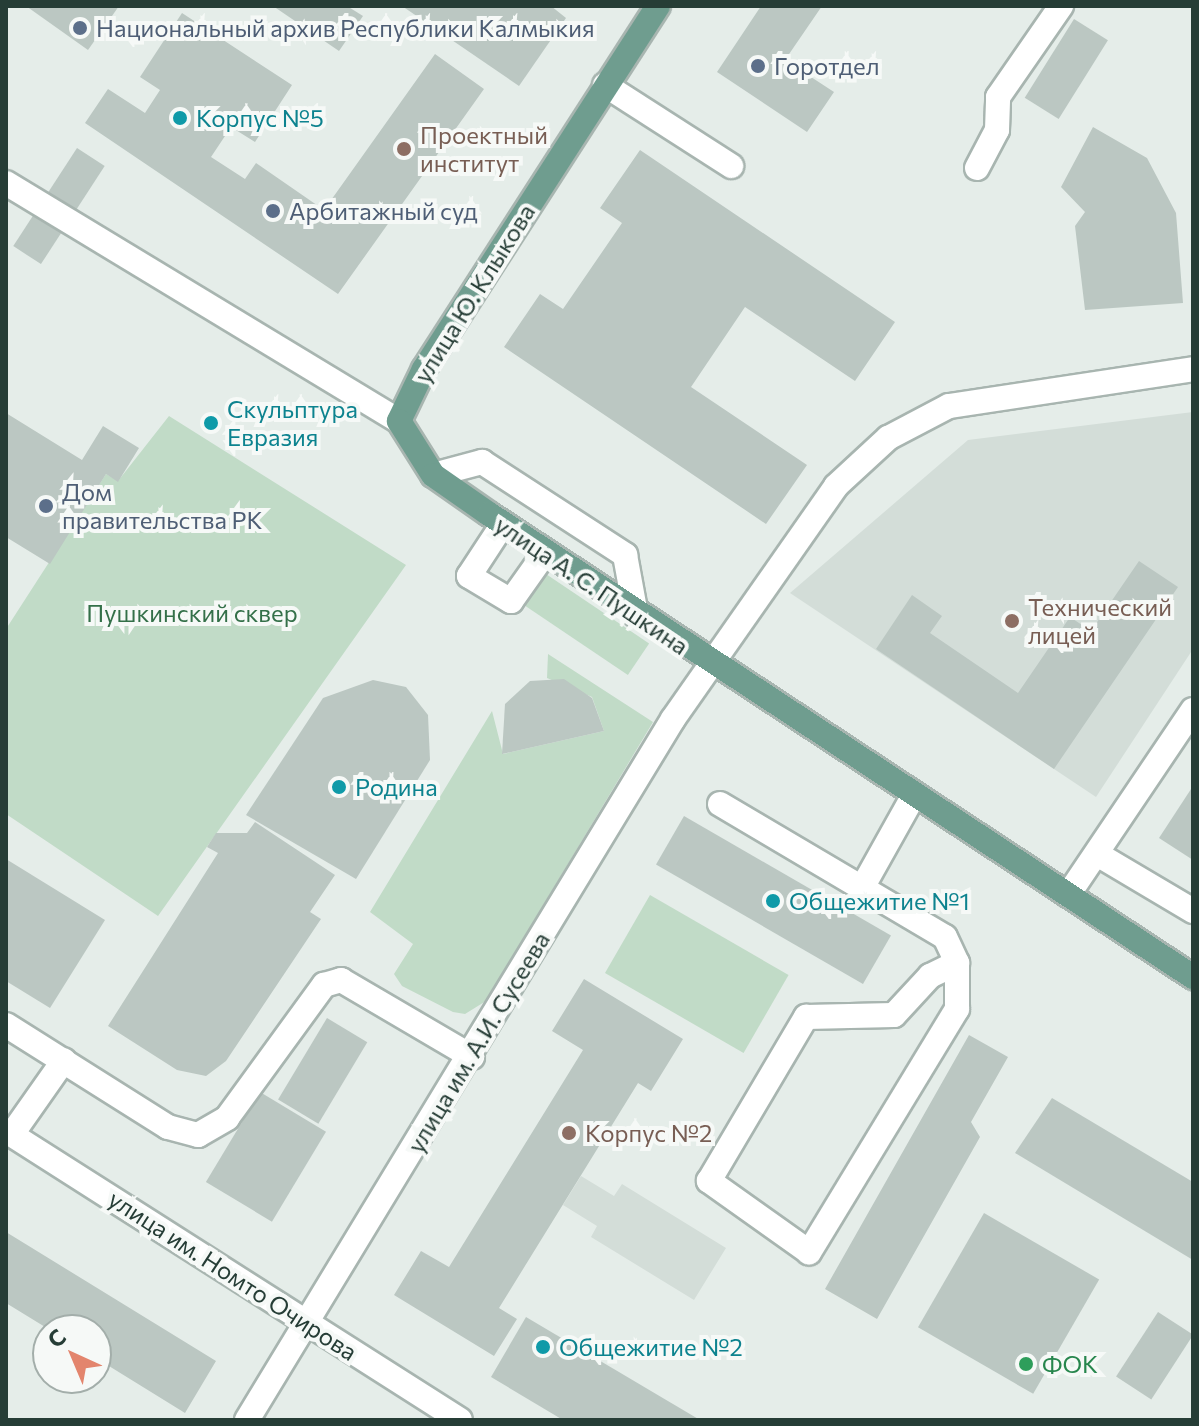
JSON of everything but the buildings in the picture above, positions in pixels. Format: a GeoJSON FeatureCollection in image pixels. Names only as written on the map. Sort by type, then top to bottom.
{"type":"FeatureCollection","features":[{"type":"Feature","properties":{"kind":"main road","name":"улица Ю. Клыкова"},"geometry":{"type":"LineString","coordinates":[[399,421],[424,369],[658,6]]}},
{"type":"Feature","properties":{"kind":"main road","name":"улица А. С. Пушкина"},"geometry":{"type":"LineString","coordinates":[[399,421],[433,475],[708,664],[1193,977]]}},
{"type":"Feature","properties":{"kind":"street"},"geometry":{"type":"LineString","coordinates":[[977,168],[997,130],[998,97],[1061,6]]}},
{"type":"Feature","properties":{"kind":"street"},"geometry":{"type":"LineString","coordinates":[[605,85],[731,166]]}},
{"type":"Feature","properties":{"kind":"street","name":"улица А. С. Пушкина"},"geometry":{"type":"LineString","coordinates":[[6,183],[399,421]]}},
{"type":"Feature","properties":{"kind":"street","name":"улица им. А.И. Сусеева"},"geometry":{"type":"LineString","coordinates":[[247,1420],[304,1322],[472,1057],[708,664],[836,486],[888,438],[949,406],[1193,369]]}},
{"type":"Feature","properties":{"kind":"street"},"geometry":{"type":"LineString","coordinates":[[433,475],[482,462],[612,546],[625,555],[636,615]]}},
{"type":"Feature","properties":{"kind":"street"},"geometry":{"type":"LineString","coordinates":[[503,524],[469,576],[511,601],[545,553]]}},
{"type":"Feature","properties":{"kind":"street"},"geometry":{"type":"LineString","coordinates":[[1068,895],[1193,710]]}},
{"type":"Feature","properties":{"kind":"street"},"geometry":{"type":"LineString","coordinates":[[862,888],[914,795]]}},
{"type":"Feature","properties":{"kind":"street"},"geometry":{"type":"LineString","coordinates":[[720,804],[945,937],[957,963],[957,1009],[809,1252],[709,1181],[806,1017],[894,1015],[930,976],[957,963]]}},
{"type":"Feature","properties":{"kind":"street"},"geometry":{"type":"LineString","coordinates":[[1097,854],[1193,911]]}},
{"type":"Feature","properties":{"kind":"street"},"geometry":{"type":"LineString","coordinates":[[6,1025],[168,1127],[198,1135],[227,1118],[324,985],[341,980],[472,1057]]}},
{"type":"Feature","properties":{"kind":"street"},"geometry":{"type":"LineString","coordinates":[[9,1132],[64,1060]]}},
{"type":"Feature","properties":{"kind":"street","name":"улица им. Номто Очирова"},"geometry":{"type":"LineString","coordinates":[[9,1132],[460,1420]]}},
{"type":"Feature","properties":{"kind":"shaded area","name":"Технический лицей"},"geometry":{"type":"Polygon","coordinates":[[[1193,412],[1193,649],[1096,797],[790,593],[968,440],[1193,412]]]}},
{"type":"Feature","properties":{"kind":"shaded area"},"geometry":{"type":"Polygon","coordinates":[[[581,1176],[614,1196],[622,1184],[726,1248],[694,1300],[591,1237],[597,1226],[563,1205],[581,1176]]]}},
{"type":"Feature","properties":{"kind":"green space","name":"Пушкинский сквер"},"geometry":{"type":"Polygon","coordinates":[[[169,416],[406,565],[158,916],[6,814],[6,629],[106,474],[118,481],[169,416]]]}},
{"type":"Feature","properties":{"kind":"green space"},"geometry":{"type":"Polygon","coordinates":[[[543,572],[649,644],[628,675],[522,604],[543,572]]]}},
{"type":"Feature","properties":{"kind":"green space"},"geometry":{"type":"Polygon","coordinates":[[[548,654],[653,722],[486,1001],[465,1014],[453,1012],[402,986],[394,974],[413,944],[370,912],[492,711],[503,754],[604,731],[592,697],[547,678],[548,654]]]}},
{"type":"Feature","properties":{"kind":"green space"},"geometry":{"type":"Polygon","coordinates":[[[650,895],[789,975],[744,1053],[605,973],[650,895]]]}},
{"type":"Feature","properties":{"kind":"place","name":"Национальный архив Республики Калмыкия"},"geometry":{"type":"Point","coordinates":[80,28]}},
{"type":"Feature","properties":{"kind":"place","name":"Горотдел"},"geometry":{"type":"Point","coordinates":[758,66]}},
{"type":"Feature","properties":{"kind":"place","name":"Корпус №5"},"geometry":{"type":"Point","coordinates":[180,118]}},
{"type":"Feature","properties":{"kind":"place","name":"Проектный институт"},"geometry":{"type":"Point","coordinates":[404,149]}},
{"type":"Feature","properties":{"kind":"place","name":"Арбитажный суд"},"geometry":{"type":"Point","coordinates":[273,211]}},
{"type":"Feature","properties":{"kind":"place","name":"Скульптура Евразия"},"geometry":{"type":"Point","coordinates":[211,423]}},
{"type":"Feature","properties":{"kind":"place","name":"Дом правительства РК"},"geometry":{"type":"Point","coordinates":[46,506]}},
{"type":"Feature","properties":{"kind":"place","name":"Технический лицей"},"geometry":{"type":"Point","coordinates":[1012,621]}},
{"type":"Feature","properties":{"kind":"place","name":"Родина"},"geometry":{"type":"Point","coordinates":[339,787]}},
{"type":"Feature","properties":{"kind":"place","name":"Общежитие №1"},"geometry":{"type":"Point","coordinates":[773,901]}},
{"type":"Feature","properties":{"kind":"place","name":"Корпус №2"},"geometry":{"type":"Point","coordinates":[569,1133]}},
{"type":"Feature","properties":{"kind":"place","name":"Общежитие №2"},"geometry":{"type":"Point","coordinates":[543,1347]}},
{"type":"Feature","properties":{"kind":"place","name":"ФОК"},"geometry":{"type":"Point","coordinates":[1026,1364]}}]}
